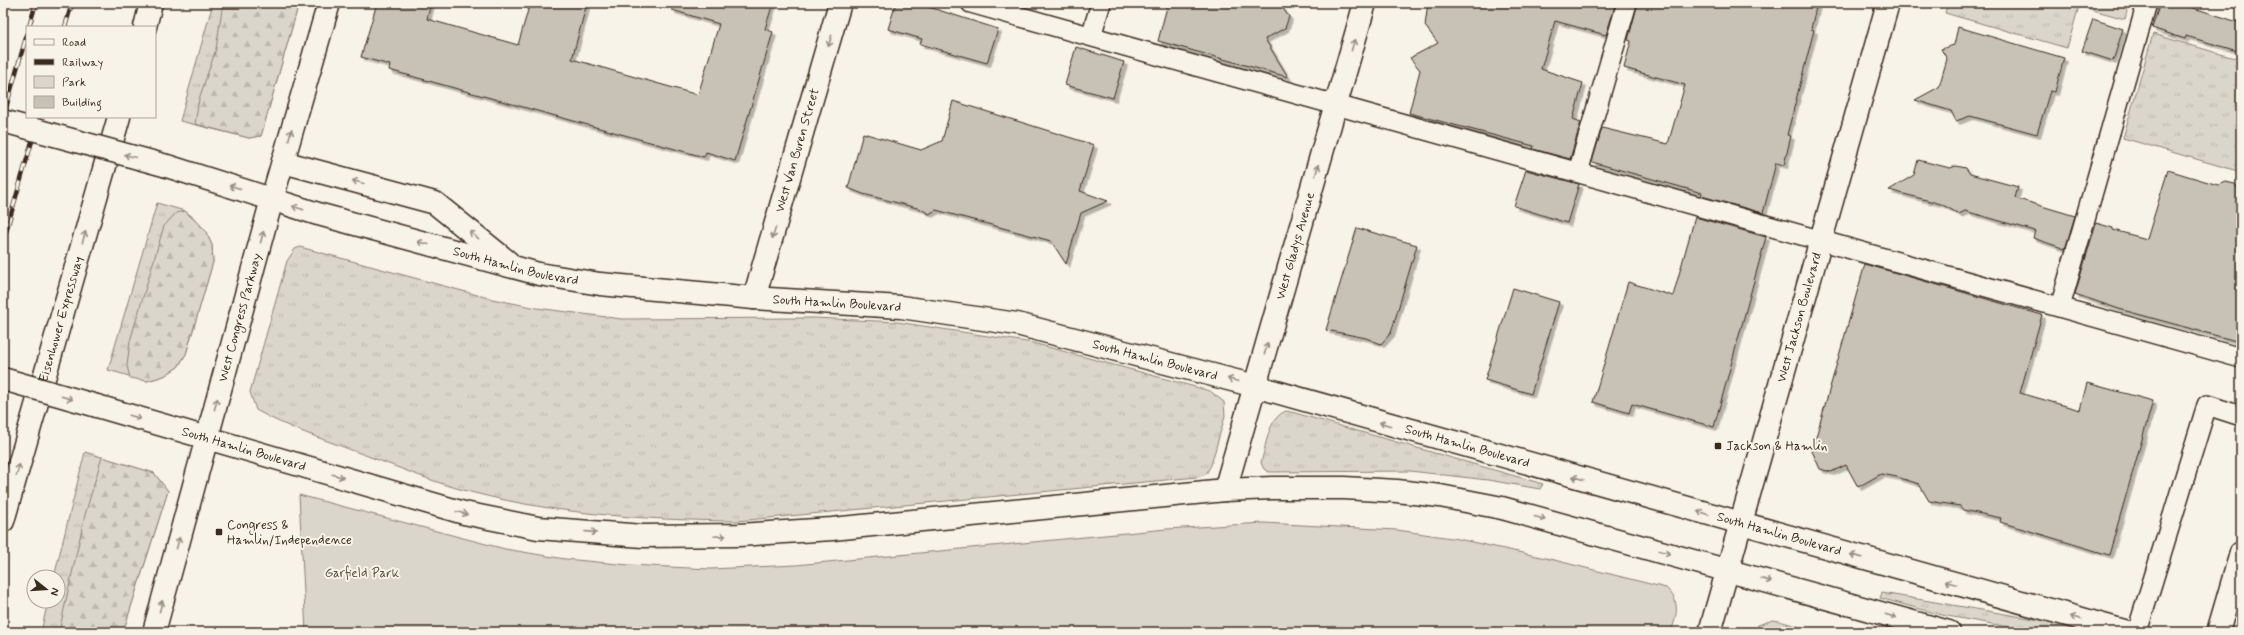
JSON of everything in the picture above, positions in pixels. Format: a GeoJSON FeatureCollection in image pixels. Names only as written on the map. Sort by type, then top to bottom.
{"type":"FeatureCollection","features":[{"type":"Feature","properties":{"kind":"main road"},"geometry":{"type":"LineString","coordinates":[[145,26],[152,3]]}},
{"type":"Feature","properties":{"kind":"main road","name":"West Congress Parkway"},"geometry":{"type":"LineString","coordinates":[[154,632],[272,199],[329,3]]}},
{"type":"Feature","properties":{"kind":"main road","name":"West Van Buren Street"},"geometry":{"type":"LineString","coordinates":[[754,298],[840,3]]}},
{"type":"Feature","properties":{"kind":"main road","name":"West Gladys Avenue"},"geometry":{"type":"LineString","coordinates":[[1225,490],[1365,3]]}},
{"type":"Feature","properties":{"kind":"main road","name":"West Jackson Boulevard"},"geometry":{"type":"LineString","coordinates":[[1710,632],[1888,3]]}},
{"type":"Feature","properties":{"kind":"main road","name":"Eisenhower Expressway"},"geometry":{"type":"LineString","coordinates":[[3,521],[119,118]]}},
{"type":"Feature","properties":{"kind":"main road","name":"South Hamlin Boulevard"},"geometry":{"type":"LineString","coordinates":[[3,121],[167,166],[318,214],[515,268],[600,284],[754,298],[901,307],[1017,324],[1255,386],[1740,524],[2128,632]]}},
{"type":"Feature","properties":{"kind":"main road"},"geometry":{"type":"LineString","coordinates":[[283,162],[435,203],[515,268]]}},
{"type":"Feature","properties":{"kind":"main road","name":"South Hamlin Boulevard"},"geometry":{"type":"LineString","coordinates":[[3,379],[464,513],[538,528],[643,536],[716,536],[832,529],[1225,490],[1272,488],[1344,488],[1440,496],[1502,508],[1949,632]]}},
{"type":"Feature","properties":{"kind":"main road"},"geometry":{"type":"LineString","coordinates":[[2218,632],[2241,553]]}},
{"type":"Feature","properties":{"kind":"lane"},"geometry":{"type":"LineString","coordinates":[[972,3],[2241,358]]}},
{"type":"Feature","properties":{"kind":"lane"},"geometry":{"type":"LineString","coordinates":[[1091,36],[1101,3]]}},
{"type":"Feature","properties":{"kind":"lane"},"geometry":{"type":"LineString","coordinates":[[1578,172],[1626,3]]}},
{"type":"Feature","properties":{"kind":"lane"},"geometry":{"type":"LineString","coordinates":[[2060,307],[2147,3]]}},
{"type":"Feature","properties":{"kind":"lane"},"geometry":{"type":"LineString","coordinates":[[2137,632],[2207,405],[2241,416]]}},
{"type":"Feature","properties":{"kind":"green space"},"geometry":{"type":"Polygon","coordinates":[[[213,3],[299,3],[261,136],[249,138],[180,121],[213,3]]]}},
{"type":"Feature","properties":{"kind":"green space"},"geometry":{"type":"Polygon","coordinates":[[[223,3],[299,3],[261,136],[249,138],[195,124],[199,99],[216,49],[223,3]]]}},
{"type":"Feature","properties":{"kind":"green space"},"geometry":{"type":"Polygon","coordinates":[[[1948,3],[2129,3],[2125,19],[2079,6],[2067,48],[1945,13],[1948,3]]]}},
{"type":"Feature","properties":{"kind":"green space"},"geometry":{"type":"Polygon","coordinates":[[[2153,34],[2241,60],[2241,172],[2123,138],[2153,34]]]}},
{"type":"Feature","properties":{"kind":"green space"},"geometry":{"type":"Polygon","coordinates":[[[157,203],[185,211],[194,218],[205,230],[212,245],[213,262],[186,354],[178,367],[164,376],[147,381],[108,370],[157,203]]]}},
{"type":"Feature","properties":{"kind":"green space"},"geometry":{"type":"Polygon","coordinates":[[[185,211],[205,230],[212,245],[213,262],[186,354],[178,367],[164,376],[147,381],[130,378],[127,366],[130,341],[164,226],[176,213],[185,211]]]}},
{"type":"Feature","properties":{"kind":"green space"},"geometry":{"type":"Polygon","coordinates":[[[300,247],[492,299],[537,308],[622,319],[814,318],[897,322],[1033,343],[1210,391],[1224,402],[1225,416],[1211,465],[1206,474],[1197,477],[737,521],[631,517],[560,510],[525,504],[490,497],[430,480],[292,427],[256,410],[250,392],[287,261],[295,249],[300,247]]]}},
{"type":"Feature","properties":{"kind":"green space"},"geometry":{"type":"Polygon","coordinates":[[[1286,411],[1543,484],[1540,489],[1488,480],[1410,471],[1269,472],[1264,469],[1261,463],[1266,441],[1271,426],[1275,420],[1286,411]]]}},
{"type":"Feature","properties":{"kind":"green space"},"geometry":{"type":"Polygon","coordinates":[[[85,452],[154,473],[168,491],[123,632],[41,632],[46,609],[66,609],[66,569],[56,569],[85,452]]]}},
{"type":"Feature","properties":{"kind":"green space"},"geometry":{"type":"Polygon","coordinates":[[[102,457],[154,473],[168,491],[123,632],[59,632],[64,609],[66,609],[66,600],[85,515],[102,457]]]}},
{"type":"Feature","properties":{"kind":"green space","name":"Garfield Park"},"geometry":{"type":"Polygon","coordinates":[[[299,495],[505,549],[565,559],[629,565],[710,569],[796,565],[1167,529],[1263,523],[1397,530],[1458,539],[1550,559],[1666,588],[1671,593],[1676,603],[1676,614],[1671,632],[306,632],[299,495]]]}},
{"type":"Feature","properties":{"kind":"green space"},"geometry":{"type":"Polygon","coordinates":[[[1882,593],[2046,621],[2082,632],[2036,632],[1942,615],[1880,598],[1882,593]]]}},
{"type":"Feature","properties":{"kind":"green space"},"geometry":{"type":"Polygon","coordinates":[[[1773,620],[1819,632],[1753,632],[1758,625],[1773,620]]]}},
{"type":"Feature","properties":{"kind":"building"},"geometry":{"type":"Polygon","coordinates":[[[377,3],[431,3],[427,19],[518,45],[530,3],[587,3],[572,59],[698,95],[719,24],[672,10],[673,3],[773,3],[765,29],[773,32],[735,161],[706,152],[704,157],[389,70],[390,65],[361,57],[377,3]]]}},
{"type":"Feature","properties":{"kind":"building"},"geometry":{"type":"Polygon","coordinates":[[[896,3],[910,3],[932,8],[998,29],[987,63],[920,44],[922,39],[888,29],[896,3]]]}},
{"type":"Feature","properties":{"kind":"building"},"geometry":{"type":"Polygon","coordinates":[[[1168,3],[1279,3],[1289,17],[1285,28],[1265,39],[1288,77],[1158,41],[1168,3]]]}},
{"type":"Feature","properties":{"kind":"building"},"geometry":{"type":"Polygon","coordinates":[[[1428,3],[1616,3],[1606,35],[1555,21],[1541,69],[1583,83],[1573,119],[1581,122],[1570,159],[1533,149],[1534,146],[1409,113],[1420,70],[1410,58],[1438,43],[1425,26],[1428,3]]]}},
{"type":"Feature","properties":{"kind":"building"},"geometry":{"type":"Polygon","coordinates":[[[1638,3],[1817,3],[1811,29],[1814,30],[1787,135],[1791,136],[1784,165],[1776,163],[1763,213],[1701,196],[1702,193],[1592,162],[1602,128],[1668,144],[1685,85],[1624,68],[1631,41],[1628,40],[1638,3]]]}},
{"type":"Feature","properties":{"kind":"building"},"geometry":{"type":"Polygon","coordinates":[[[2160,3],[2178,3],[2241,23],[2241,52],[2186,36],[2185,39],[2152,28],[2160,3]]]}},
{"type":"Feature","properties":{"kind":"building"},"geometry":{"type":"Polygon","coordinates":[[[2093,19],[2123,29],[2113,61],[2082,51],[2093,19]]]}},
{"type":"Feature","properties":{"kind":"building"},"geometry":{"type":"Polygon","coordinates":[[[1958,27],[2064,58],[2055,92],[2050,91],[2037,134],[1970,116],[1956,121],[1951,111],[1915,100],[1939,87],[1947,59],[1941,49],[1954,45],[1958,27]]]}},
{"type":"Feature","properties":{"kind":"building"},"geometry":{"type":"Polygon","coordinates":[[[1076,47],[1124,62],[1113,98],[1065,85],[1076,47]]]}},
{"type":"Feature","properties":{"kind":"building"},"geometry":{"type":"Polygon","coordinates":[[[953,101],[1094,145],[1080,191],[1108,201],[1081,213],[1066,264],[1051,241],[936,210],[929,214],[921,209],[863,194],[848,188],[863,133],[921,150],[942,141],[953,101]]]}},
{"type":"Feature","properties":{"kind":"building"},"geometry":{"type":"Polygon","coordinates":[[[1918,160],[1950,168],[1956,166],[1966,168],[1970,174],[2018,187],[2015,198],[2075,216],[2065,249],[2033,238],[2035,231],[1965,211],[1959,214],[1941,204],[1889,190],[1914,175],[1918,160]]]}},
{"type":"Feature","properties":{"kind":"building"},"geometry":{"type":"Polygon","coordinates":[[[1526,170],[1579,184],[1567,223],[1514,206],[1526,170]]]}},
{"type":"Feature","properties":{"kind":"building"},"geometry":{"type":"Polygon","coordinates":[[[2168,170],[2218,185],[2225,182],[2235,184],[2241,194],[2241,321],[2236,341],[2119,309],[2075,294],[2096,223],[2113,228],[2113,230],[2147,239],[2168,170]]]}},
{"type":"Feature","properties":{"kind":"building"},"geometry":{"type":"Polygon","coordinates":[[[1695,217],[1766,237],[1714,427],[1632,404],[1629,413],[1593,402],[1628,282],[1673,296],[1695,217]]]}},
{"type":"Feature","properties":{"kind":"building"},"geometry":{"type":"Polygon","coordinates":[[[1357,228],[1417,245],[1391,333],[1381,344],[1366,338],[1326,330],[1357,228]]]}},
{"type":"Feature","properties":{"kind":"building"},"geometry":{"type":"Polygon","coordinates":[[[1865,264],[2042,315],[2020,393],[2080,410],[2087,383],[2153,401],[2109,555],[2000,522],[2001,518],[1963,510],[1960,506],[1929,501],[1919,484],[1897,477],[1881,474],[1858,487],[1846,465],[1831,472],[1820,469],[1812,451],[1865,264]]]}},
{"type":"Feature","properties":{"kind":"building"},"geometry":{"type":"Polygon","coordinates":[[[1513,288],[1559,302],[1531,394],[1485,380],[1513,288]]]}},
{"type":"Feature","properties":{"kind":"railway"},"geometry":{"type":"LineString","coordinates":[[29,26],[36,3]]}},
{"type":"Feature","properties":{"kind":"railway"},"geometry":{"type":"LineString","coordinates":[[65,26],[72,3]]}},
{"type":"Feature","properties":{"kind":"railway"},"geometry":{"type":"LineString","coordinates":[[3,118],[26,38]]}},
{"type":"Feature","properties":{"kind":"railway"},"geometry":{"type":"LineString","coordinates":[[3,242],[39,118]]}},
{"type":"Feature","properties":{"kind":"place","name":"Jackson & Hamlin"},"geometry":{"type":"Point","coordinates":[1718,446]}},
{"type":"Feature","properties":{"kind":"place","name":"Congress & Hamlin/Independence"},"geometry":{"type":"Point","coordinates":[219,532]}}]}
